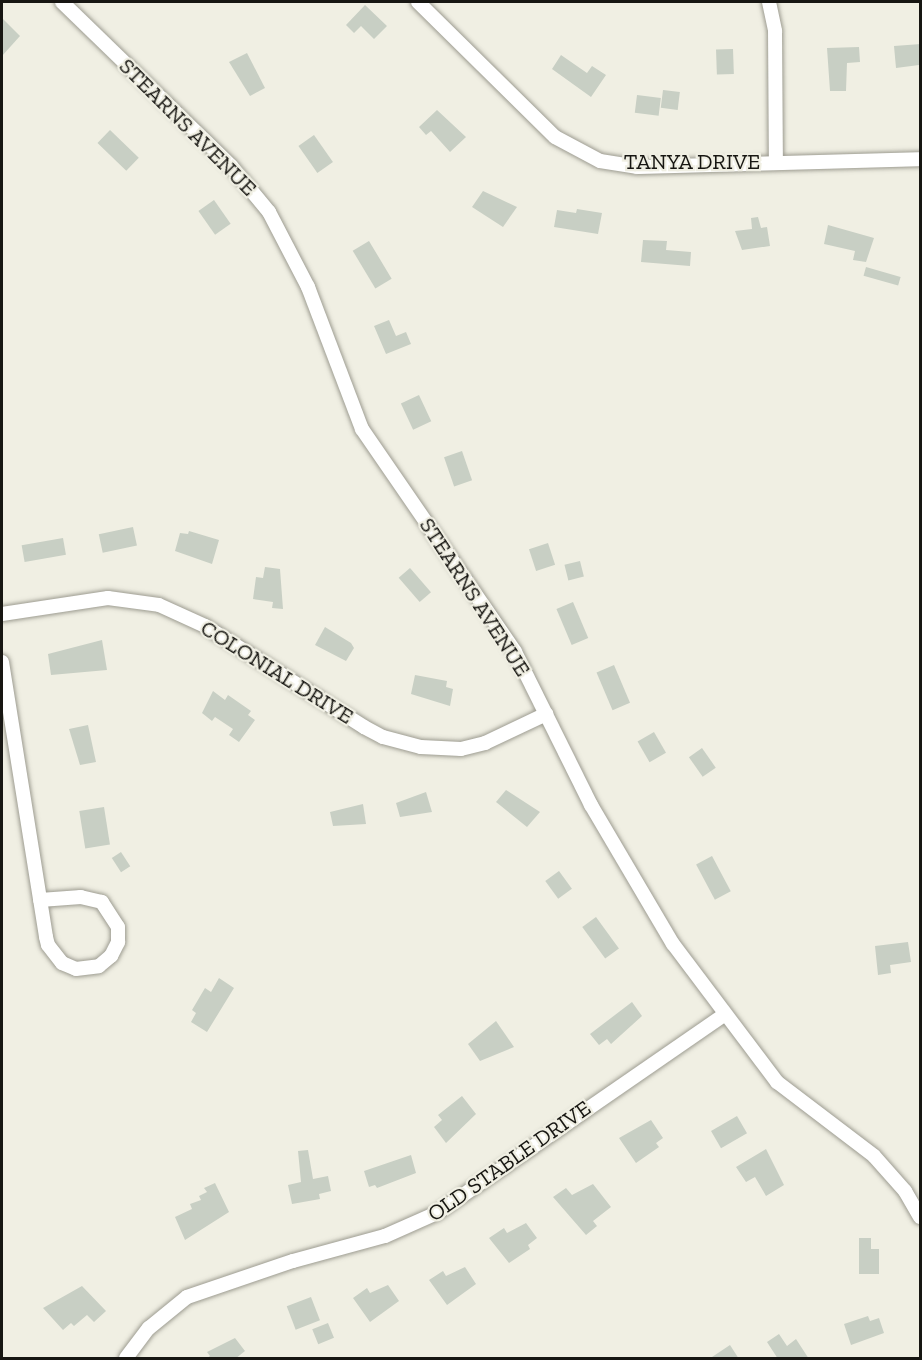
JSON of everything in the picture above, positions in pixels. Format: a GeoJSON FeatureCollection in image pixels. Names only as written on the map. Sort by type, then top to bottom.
{"type":"FeatureCollection","features":[{"type":"Feature","properties":{"kind":"street","name":"STEARNS AVENUE"},"geometry":{"type":"LineString","coordinates":[[62,2],[231,166],[269,212],[308,287],[362,429],[509,642],[636,883],[724,1015],[777,1082],[874,1156],[905,1191],[921,1217]]}},
{"type":"Feature","properties":{"kind":"street","name":"TANYA DRIVE"},"geometry":{"type":"LineString","coordinates":[[418,2],[536,120],[581,154],[637,167],[921,159]]}},
{"type":"Feature","properties":{"kind":"street"},"geometry":{"type":"LineString","coordinates":[[769,2],[775,31],[776,162]]}},
{"type":"Feature","properties":{"kind":"street","name":"COLONIAL DRIVE"},"geometry":{"type":"LineString","coordinates":[[2,614],[108,598],[159,605],[205,626],[364,727],[421,747],[461,748],[485,743],[546,714]]}},
{"type":"Feature","properties":{"kind":"street"},"geometry":{"type":"LineString","coordinates":[[2,662],[40,900],[48,945],[62,963],[84,969],[99,966],[111,956],[118,942],[118,927],[102,902],[81,897],[40,900]]}},
{"type":"Feature","properties":{"kind":"street","name":"OLD STABLE DRIVE"},"geometry":{"type":"LineString","coordinates":[[126,1359],[149,1328],[187,1297],[293,1261],[385,1236],[437,1213],[724,1015]]}},
{"type":"Feature","properties":{"kind":"building"},"geometry":{"type":"Polygon","coordinates":[[[365,5],[387,26],[374,39],[361,26],[354,33],[346,25],[365,5]]]}},
{"type":"Feature","properties":{"kind":"building"},"geometry":{"type":"Polygon","coordinates":[[[2,18],[20,36],[2,56],[2,18]]]}},
{"type":"Feature","properties":{"kind":"building"},"geometry":{"type":"Polygon","coordinates":[[[921,44],[919,65],[896,68],[894,46],[921,44]]]}},
{"type":"Feature","properties":{"kind":"building"},"geometry":{"type":"Polygon","coordinates":[[[859,47],[860,62],[847,63],[846,91],[830,91],[827,48],[859,47]]]}},
{"type":"Feature","properties":{"kind":"building"},"geometry":{"type":"Polygon","coordinates":[[[733,49],[734,74],[717,75],[716,50],[733,49]]]}},
{"type":"Feature","properties":{"kind":"building"},"geometry":{"type":"Polygon","coordinates":[[[247,53],[265,88],[250,96],[229,62],[247,53]]]}},
{"type":"Feature","properties":{"kind":"building"},"geometry":{"type":"Polygon","coordinates":[[[561,55],[587,73],[592,66],[606,75],[591,97],[552,69],[561,55]]]}},
{"type":"Feature","properties":{"kind":"building"},"geometry":{"type":"Polygon","coordinates":[[[663,90],[680,92],[678,110],[661,108],[663,90]]]}},
{"type":"Feature","properties":{"kind":"building"},"geometry":{"type":"Polygon","coordinates":[[[637,95],[661,98],[659,116],[635,113],[637,95]]]}},
{"type":"Feature","properties":{"kind":"building"},"geometry":{"type":"Polygon","coordinates":[[[437,110],[466,137],[450,152],[431,131],[426,135],[419,127],[437,110]]]}},
{"type":"Feature","properties":{"kind":"building"},"geometry":{"type":"Polygon","coordinates":[[[110,130],[139,158],[126,171],[97,143],[110,130]]]}},
{"type":"Feature","properties":{"kind":"building"},"geometry":{"type":"Polygon","coordinates":[[[314,135],[333,162],[317,173],[298,146],[314,135]]]}},
{"type":"Feature","properties":{"kind":"building"},"geometry":{"type":"Polygon","coordinates":[[[483,191],[517,207],[503,227],[472,207],[483,191]]]}},
{"type":"Feature","properties":{"kind":"building"},"geometry":{"type":"Polygon","coordinates":[[[214,200],[231,224],[215,235],[198,211],[214,200]]]}},
{"type":"Feature","properties":{"kind":"building"},"geometry":{"type":"Polygon","coordinates":[[[577,209],[602,213],[598,234],[554,227],[557,210],[576,213],[577,209]]]}},
{"type":"Feature","properties":{"kind":"building"},"geometry":{"type":"Polygon","coordinates":[[[758,217],[761,228],[767,227],[770,246],[742,250],[735,231],[752,229],[751,218],[758,217]]]}},
{"type":"Feature","properties":{"kind":"building"},"geometry":{"type":"Polygon","coordinates":[[[828,225],[874,238],[866,262],[853,260],[855,251],[824,244],[828,225]]]}},
{"type":"Feature","properties":{"kind":"building"},"geometry":{"type":"Polygon","coordinates":[[[643,240],[667,241],[666,250],[691,252],[690,266],[641,262],[643,240]]]}},
{"type":"Feature","properties":{"kind":"building"},"geometry":{"type":"Polygon","coordinates":[[[369,241],[392,279],[375,289],[353,251],[369,241]]]}},
{"type":"Feature","properties":{"kind":"building"},"geometry":{"type":"Polygon","coordinates":[[[866,267],[901,277],[898,286],[864,276],[866,267]]]}},
{"type":"Feature","properties":{"kind":"building"},"geometry":{"type":"Polygon","coordinates":[[[389,320],[396,336],[406,332],[411,344],[386,354],[374,326],[389,320]]]}},
{"type":"Feature","properties":{"kind":"building"},"geometry":{"type":"Polygon","coordinates":[[[419,395],[431,421],[413,430],[401,403],[419,395]]]}},
{"type":"Feature","properties":{"kind":"building"},"geometry":{"type":"Polygon","coordinates":[[[462,451],[472,480],[454,486],[444,457],[462,451]]]}},
{"type":"Feature","properties":{"kind":"building"},"geometry":{"type":"Polygon","coordinates":[[[133,527],[137,546],[103,553],[99,534],[133,527]]]}},
{"type":"Feature","properties":{"kind":"building"},"geometry":{"type":"Polygon","coordinates":[[[189,531],[219,540],[212,564],[175,551],[180,533],[188,534],[189,531]]]}},
{"type":"Feature","properties":{"kind":"building"},"geometry":{"type":"Polygon","coordinates":[[[63,538],[66,555],[25,562],[22,545],[63,538]]]}},
{"type":"Feature","properties":{"kind":"building"},"geometry":{"type":"Polygon","coordinates":[[[548,543],[555,565],[536,571],[529,549],[548,543]]]}},
{"type":"Feature","properties":{"kind":"building"},"geometry":{"type":"Polygon","coordinates":[[[580,561],[584,577],[568,580],[564,565],[580,561]]]}},
{"type":"Feature","properties":{"kind":"building"},"geometry":{"type":"Polygon","coordinates":[[[265,567],[280,569],[283,609],[272,608],[273,602],[253,599],[256,577],[263,578],[265,567]]]}},
{"type":"Feature","properties":{"kind":"building"},"geometry":{"type":"Polygon","coordinates":[[[410,568],[431,592],[420,602],[399,578],[410,568]]]}},
{"type":"Feature","properties":{"kind":"building"},"geometry":{"type":"Polygon","coordinates":[[[573,602],[588,638],[572,645],[556,609],[573,602]]]}},
{"type":"Feature","properties":{"kind":"building"},"geometry":{"type":"Polygon","coordinates":[[[325,627],[351,643],[354,648],[346,661],[315,645],[325,627]]]}},
{"type":"Feature","properties":{"kind":"building"},"geometry":{"type":"Polygon","coordinates":[[[102,640],[107,670],[51,675],[48,654],[102,640]]]}},
{"type":"Feature","properties":{"kind":"building"},"geometry":{"type":"Polygon","coordinates":[[[614,665],[630,703],[613,710],[597,672],[614,665]]]}},
{"type":"Feature","properties":{"kind":"building"},"geometry":{"type":"Polygon","coordinates":[[[415,675],[447,681],[446,687],[453,689],[450,706],[411,694],[415,675]]]}},
{"type":"Feature","properties":{"kind":"building"},"geometry":{"type":"Polygon","coordinates":[[[213,691],[225,700],[228,695],[251,711],[248,715],[255,720],[239,742],[229,735],[233,729],[215,717],[212,721],[202,713],[213,691]]]}},
{"type":"Feature","properties":{"kind":"building"},"geometry":{"type":"Polygon","coordinates":[[[88,725],[96,762],[80,765],[69,729],[88,725]]]}},
{"type":"Feature","properties":{"kind":"building"},"geometry":{"type":"Polygon","coordinates":[[[654,732],[666,753],[650,762],[638,742],[654,732]]]}},
{"type":"Feature","properties":{"kind":"building"},"geometry":{"type":"Polygon","coordinates":[[[702,748],[716,768],[703,777],[689,757],[702,748]]]}},
{"type":"Feature","properties":{"kind":"building"},"geometry":{"type":"Polygon","coordinates":[[[506,790],[540,812],[527,827],[496,802],[506,790]]]}},
{"type":"Feature","properties":{"kind":"building"},"geometry":{"type":"Polygon","coordinates":[[[426,792],[432,812],[400,817],[396,803],[426,792]]]}},
{"type":"Feature","properties":{"kind":"building"},"geometry":{"type":"Polygon","coordinates":[[[363,804],[366,824],[333,826],[330,812],[363,804]]]}},
{"type":"Feature","properties":{"kind":"building"},"geometry":{"type":"Polygon","coordinates":[[[104,807],[110,845],[85,848],[79,811],[104,807]]]}},
{"type":"Feature","properties":{"kind":"building"},"geometry":{"type":"Polygon","coordinates":[[[121,852],[130,866],[121,872],[112,858],[121,852]]]}},
{"type":"Feature","properties":{"kind":"building"},"geometry":{"type":"Polygon","coordinates":[[[712,856],[731,891],[715,900],[696,864],[712,856]]]}},
{"type":"Feature","properties":{"kind":"building"},"geometry":{"type":"Polygon","coordinates":[[[559,871],[572,889],[558,899],[545,881],[559,871]]]}},
{"type":"Feature","properties":{"kind":"building"},"geometry":{"type":"Polygon","coordinates":[[[596,917],[619,949],[605,959],[582,927],[596,917]]]}},
{"type":"Feature","properties":{"kind":"building"},"geometry":{"type":"Polygon","coordinates":[[[908,942],[911,962],[890,965],[891,973],[878,975],[875,946],[908,942]]]}},
{"type":"Feature","properties":{"kind":"building"},"geometry":{"type":"Polygon","coordinates":[[[219,978],[234,988],[207,1032],[191,1022],[196,1013],[192,1010],[205,988],[211,992],[219,978]]]}},
{"type":"Feature","properties":{"kind":"building"},"geometry":{"type":"Polygon","coordinates":[[[632,1002],[642,1016],[611,1044],[607,1039],[599,1045],[590,1034],[632,1002]]]}},
{"type":"Feature","properties":{"kind":"building"},"geometry":{"type":"Polygon","coordinates":[[[496,1021],[514,1047],[480,1061],[468,1044],[496,1021]]]}},
{"type":"Feature","properties":{"kind":"building"},"geometry":{"type":"Polygon","coordinates":[[[462,1096],[476,1114],[446,1143],[434,1127],[442,1120],[438,1115],[462,1096]]]}},
{"type":"Feature","properties":{"kind":"building"},"geometry":{"type":"Polygon","coordinates":[[[737,1116],[747,1133],[721,1148],[711,1131],[737,1116]]]}},
{"type":"Feature","properties":{"kind":"building"},"geometry":{"type":"Polygon","coordinates":[[[651,1120],[663,1138],[656,1143],[659,1147],[636,1163],[619,1138],[651,1120]]]}},
{"type":"Feature","properties":{"kind":"building"},"geometry":{"type":"Polygon","coordinates":[[[766,1149],[784,1185],[766,1196],[755,1177],[746,1182],[736,1167],[766,1149]]]}},
{"type":"Feature","properties":{"kind":"building"},"geometry":{"type":"Polygon","coordinates":[[[308,1150],[313,1179],[328,1176],[331,1191],[319,1194],[320,1199],[292,1204],[288,1185],[301,1182],[298,1151],[308,1150]]]}},
{"type":"Feature","properties":{"kind":"building"},"geometry":{"type":"Polygon","coordinates":[[[411,1155],[416,1173],[377,1188],[375,1185],[369,1187],[364,1171],[411,1155]]]}},
{"type":"Feature","properties":{"kind":"building"},"geometry":{"type":"Polygon","coordinates":[[[215,1183],[229,1212],[185,1240],[175,1217],[192,1209],[190,1204],[201,1200],[199,1196],[207,1192],[204,1188],[215,1183]]]}},
{"type":"Feature","properties":{"kind":"building"},"geometry":{"type":"Polygon","coordinates":[[[593,1184],[611,1207],[593,1221],[597,1226],[586,1235],[553,1197],[566,1188],[572,1195],[593,1184]]]}},
{"type":"Feature","properties":{"kind":"building"},"geometry":{"type":"Polygon","coordinates":[[[526,1223],[537,1238],[528,1245],[530,1249],[509,1263],[489,1238],[504,1228],[507,1233],[526,1223]]]}},
{"type":"Feature","properties":{"kind":"building"},"geometry":{"type":"Polygon","coordinates":[[[859,1238],[871,1238],[871,1249],[879,1249],[879,1274],[859,1274],[859,1238]]]}},
{"type":"Feature","properties":{"kind":"building"},"geometry":{"type":"Polygon","coordinates":[[[465,1267],[476,1284],[447,1305],[429,1280],[443,1271],[446,1276],[465,1267]]]}},
{"type":"Feature","properties":{"kind":"building"},"geometry":{"type":"Polygon","coordinates":[[[388,1285],[399,1301],[370,1322],[353,1298],[367,1288],[370,1293],[388,1285]]]}},
{"type":"Feature","properties":{"kind":"building"},"geometry":{"type":"Polygon","coordinates":[[[82,1286],[106,1311],[94,1322],[87,1315],[74,1326],[71,1323],[63,1330],[43,1308],[82,1286]]]}},
{"type":"Feature","properties":{"kind":"building"},"geometry":{"type":"Polygon","coordinates":[[[311,1297],[320,1320],[296,1330],[287,1306],[311,1297]]]}},
{"type":"Feature","properties":{"kind":"building"},"geometry":{"type":"Polygon","coordinates":[[[868,1316],[870,1321],[879,1318],[884,1333],[851,1345],[844,1324],[868,1316]]]}},
{"type":"Feature","properties":{"kind":"building"},"geometry":{"type":"Polygon","coordinates":[[[328,1323],[334,1338],[318,1344],[312,1329],[328,1323]]]}},
{"type":"Feature","properties":{"kind":"building"},"geometry":{"type":"Polygon","coordinates":[[[779,1334],[787,1346],[796,1339],[809,1359],[778,1359],[767,1342],[779,1334]]]}},
{"type":"Feature","properties":{"kind":"building"},"geometry":{"type":"Polygon","coordinates":[[[235,1338],[245,1351],[235,1359],[206,1359],[210,1356],[207,1352],[235,1338]]]}},
{"type":"Feature","properties":{"kind":"building"},"geometry":{"type":"Polygon","coordinates":[[[730,1345],[739,1359],[709,1359],[730,1345]]]}}]}
